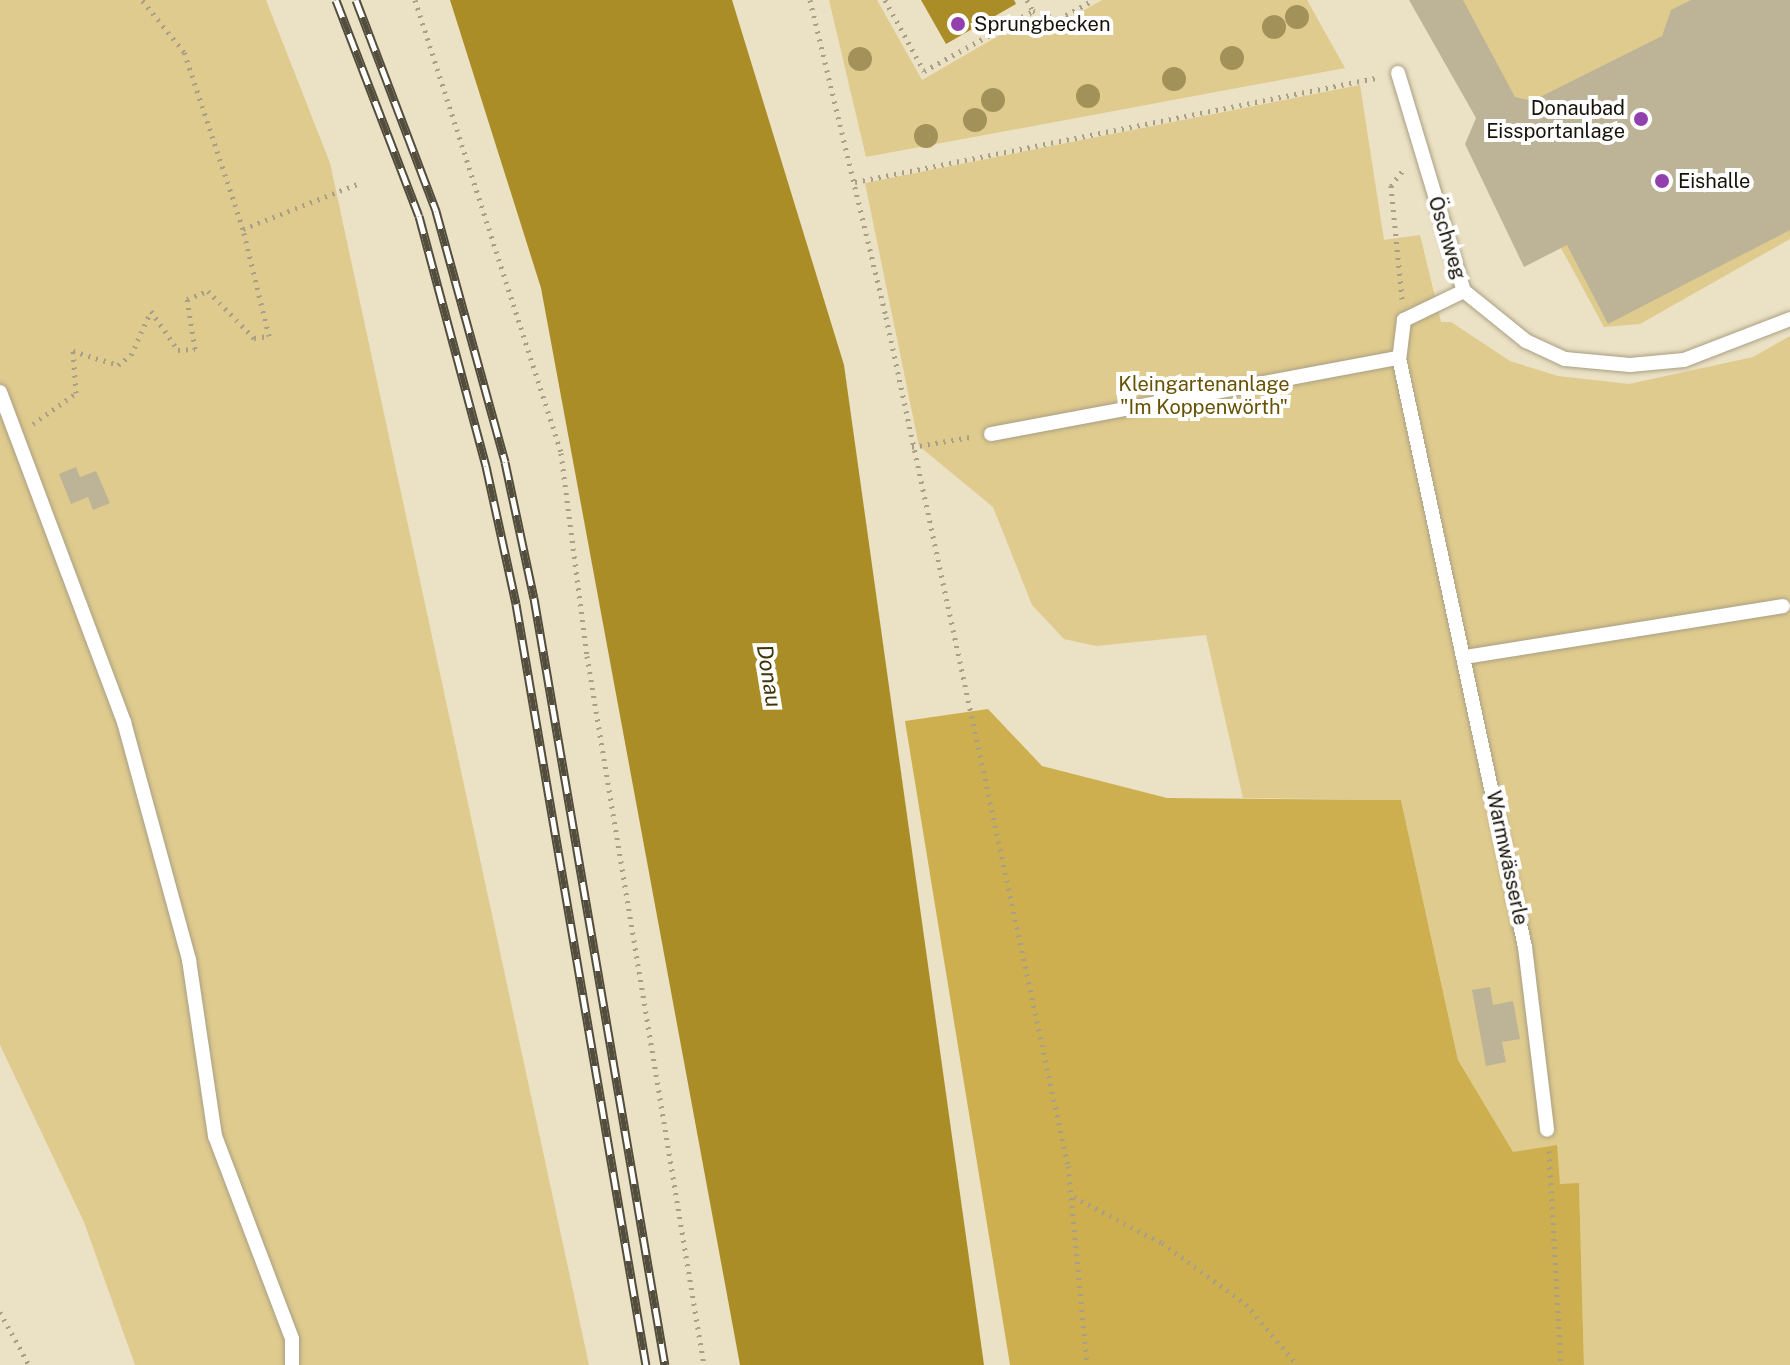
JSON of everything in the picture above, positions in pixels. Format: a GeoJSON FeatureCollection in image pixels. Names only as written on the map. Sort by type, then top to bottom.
{"type":"FeatureCollection","features":[{"type":"Feature","properties":{"kind":"lane","name":"Öschweg"},"geometry":{"type":"LineString","coordinates":[[1398,73],[1464,291],[1491,318],[1565,359],[1630,365],[1684,360],[1790,319]]}},
{"type":"Feature","properties":{"kind":"lane"},"geometry":{"type":"LineString","coordinates":[[1404,320],[1464,291]]}},
{"type":"Feature","properties":{"kind":"lane","name":"Warmwässerle"},"geometry":{"type":"LineString","coordinates":[[1404,320],[1399,358],[1525,947],[1547,1130]]}},
{"type":"Feature","properties":{"kind":"lane"},"geometry":{"type":"LineString","coordinates":[[991,434],[1399,358]]}},
{"type":"Feature","properties":{"kind":"lane"},"geometry":{"type":"LineString","coordinates":[[0,392],[18,432],[124,722],[189,960],[215,1136],[292,1339],[292,1365]]}},
{"type":"Feature","properties":{"kind":"lane"},"geometry":{"type":"LineString","coordinates":[[1465,657],[1783,606]]}},
{"type":"Feature","properties":{"kind":"path"},"geometry":{"type":"LineString","coordinates":[[18,432],[76,393],[73,351],[118,365],[131,355],[151,311],[178,350],[195,349],[187,299],[208,291],[254,338],[269,336],[243,229],[184,52],[142,0]]}},
{"type":"Feature","properties":{"kind":"path"},"geometry":{"type":"LineString","coordinates":[[415,0],[561,453],[587,656],[704,1365]]}},
{"type":"Feature","properties":{"kind":"path"},"geometry":{"type":"LineString","coordinates":[[810,0],[855,182],[1073,1197],[1087,1365]]}},
{"type":"Feature","properties":{"kind":"path"},"geometry":{"type":"LineString","coordinates":[[885,0],[924,71],[1033,11]]}},
{"type":"Feature","properties":{"kind":"path"},"geometry":{"type":"LineString","coordinates":[[1027,0],[1033,11],[1059,19],[1093,0]]}},
{"type":"Feature","properties":{"kind":"path"},"geometry":{"type":"LineString","coordinates":[[855,182],[1398,73]]}},
{"type":"Feature","properties":{"kind":"path"},"geometry":{"type":"LineString","coordinates":[[1404,320],[1391,186],[1420,150]]}},
{"type":"Feature","properties":{"kind":"path"},"geometry":{"type":"LineString","coordinates":[[243,229],[360,183]]}},
{"type":"Feature","properties":{"kind":"path"},"geometry":{"type":"LineString","coordinates":[[912,447],[991,434]]}},
{"type":"Feature","properties":{"kind":"path"},"geometry":{"type":"LineString","coordinates":[[1547,1130],[1561,1365]]}},
{"type":"Feature","properties":{"kind":"path"},"geometry":{"type":"LineString","coordinates":[[1073,1197],[1162,1243],[1246,1304],[1297,1365]]}},
{"type":"Feature","properties":{"kind":"path"},"geometry":{"type":"LineString","coordinates":[[0,1312],[29,1365]]}},
{"type":"Feature","properties":{"kind":"green space"},"geometry":{"type":"Polygon","coordinates":[[[0,0],[266,0],[330,163],[589,1365],[135,1365],[84,1222],[0,1045],[0,0]]]}},
{"type":"Feature","properties":{"kind":"green space"},"geometry":{"type":"Polygon","coordinates":[[[829,0],[877,0],[922,80],[1026,20],[1061,23],[1102,0],[1307,0],[1345,68],[866,157],[829,0]]]}},
{"type":"Feature","properties":{"kind":"green space","name":"Donaubad Eissportanlage"},"geometry":{"type":"Polygon","coordinates":[[[1426,0],[1790,0],[1790,239],[1640,324],[1604,327],[1426,0]]]}},
{"type":"Feature","properties":{"kind":"green space","name":"Kleingartenanlage \"Im Koppenwörth\""},"geometry":{"type":"Polygon","coordinates":[[[1360,85],[1384,240],[1420,235],[1441,322],[1451,322],[1510,361],[1558,376],[1629,384],[1753,357],[1790,336],[1790,1365],[1584,1365],[1579,1184],[1560,1184],[1513,1153],[1458,1060],[1401,800],[1243,798],[1206,635],[1096,646],[1064,639],[1032,605],[993,507],[919,446],[865,183],[1360,85]]]}},
{"type":"Feature","properties":{"kind":"shaded area"},"geometry":{"type":"Polygon","coordinates":[[[988,709],[1042,766],[1167,798],[1401,800],[1458,1060],[1513,1152],[1557,1145],[1560,1184],[1579,1183],[1584,1365],[1010,1365],[905,721],[988,709]]]}},
{"type":"Feature","properties":{"kind":"water","name":"Donau"},"geometry":{"type":"Polygon","coordinates":[[[450,0],[732,0],[844,365],[984,1365],[740,1365],[541,288],[450,0]]]}},
{"type":"Feature","properties":{"kind":"water","name":"Sprungbecken"},"geometry":{"type":"Polygon","coordinates":[[[921,0],[1014,0],[1016,4],[946,44],[921,0]]]}},
{"type":"Feature","properties":{"kind":"building","name":"Donaubad Eissportanlage"},"geometry":{"type":"Polygon","coordinates":[[[1409,0],[1463,0],[1515,97],[1532,101],[1662,36],[1671,10],[1691,0],[1790,0],[1790,230],[1608,324],[1567,245],[1524,267],[1465,144],[1476,118],[1409,0]]]}},
{"type":"Feature","properties":{"kind":"building"},"geometry":{"type":"Polygon","coordinates":[[[76,467],[80,477],[96,471],[110,503],[93,510],[88,497],[71,504],[59,474],[76,467]]]}},
{"type":"Feature","properties":{"kind":"building"},"geometry":{"type":"Polygon","coordinates":[[[1490,987],[1493,1005],[1513,1001],[1520,1039],[1502,1042],[1506,1062],[1486,1066],[1472,990],[1490,987]]]}},
{"type":"Feature","properties":{"kind":"railway"},"geometry":{"type":"LineString","coordinates":[[336,0],[419,216],[486,466],[516,604],[646,1365]]}},
{"type":"Feature","properties":{"kind":"railway"},"geometry":{"type":"LineString","coordinates":[[356,0],[436,211],[505,462],[534,598],[665,1365]]}},
{"type":"Feature","properties":{"kind":"place","name":"Sprungbecken"},"geometry":{"type":"Point","coordinates":[958,24]}},
{"type":"Feature","properties":{"kind":"place","name":"Donaubad Eissportanlage"},"geometry":{"type":"Point","coordinates":[1641,119]}},
{"type":"Feature","properties":{"kind":"place","name":"Eishalle"},"geometry":{"type":"Point","coordinates":[1662,181]}}]}
